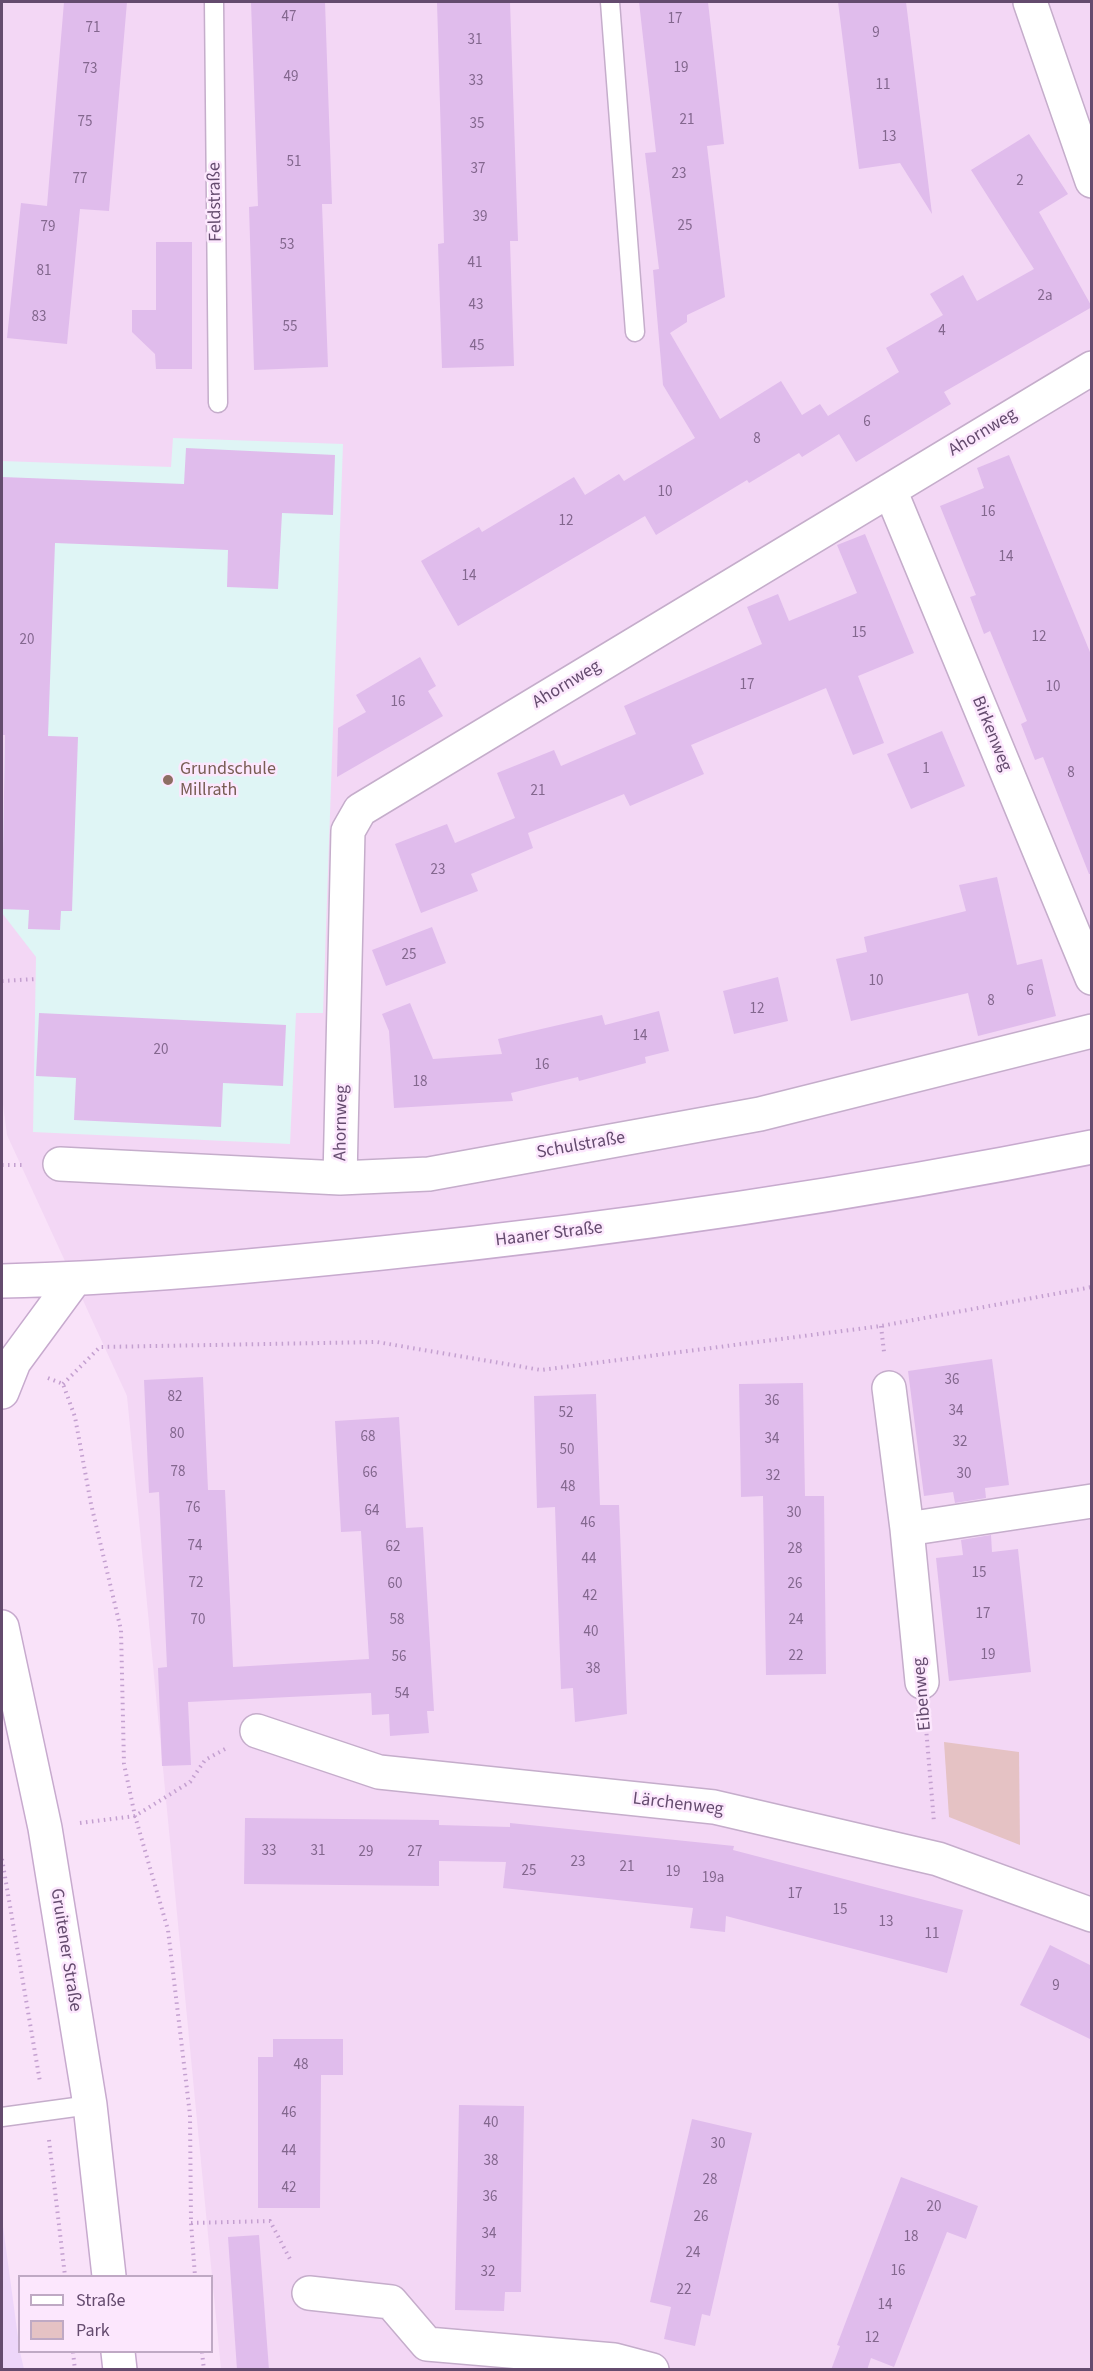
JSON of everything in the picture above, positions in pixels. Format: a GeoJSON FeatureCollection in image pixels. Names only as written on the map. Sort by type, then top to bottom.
{"type":"FeatureCollection","features":[{"type":"Feature","properties":{"kind":"street"},"geometry":{"type":"LineString","coordinates":[[1030,2],[1092,181]]}},
{"type":"Feature","properties":{"kind":"street","name":"Ahornweg"},"geometry":{"type":"LineString","coordinates":[[340,1178],[348,831],[360,810],[1092,368]]}},
{"type":"Feature","properties":{"kind":"street","name":"Birkenweg"},"geometry":{"type":"LineString","coordinates":[[890,490],[1092,978]]}},
{"type":"Feature","properties":{"kind":"street","name":"Schulstraße"},"geometry":{"type":"LineString","coordinates":[[60,1164],[340,1178],[429,1174],[760,1113],[1092,1031]]}},
{"type":"Feature","properties":{"kind":"street","name":"Haaner Straße"},"geometry":{"type":"LineString","coordinates":[[2,1281],[204,1272],[520,1239],[743,1209],[951,1175],[1092,1147]]}},
{"type":"Feature","properties":{"kind":"street"},"geometry":{"type":"LineString","coordinates":[[2,1392],[14,1362],[75,1279]]}},
{"type":"Feature","properties":{"kind":"street","name":"Eibenweg"},"geometry":{"type":"LineString","coordinates":[[889,1388],[907,1529],[922,1682]]}},
{"type":"Feature","properties":{"kind":"street"},"geometry":{"type":"LineString","coordinates":[[907,1529],[1092,1501]]}},
{"type":"Feature","properties":{"kind":"street","name":"Gruitener Straße"},"geometry":{"type":"LineString","coordinates":[[2,1627],[45,1828],[90,2105],[109,2275]]}},
{"type":"Feature","properties":{"kind":"street","name":"Lärchenweg"},"geometry":{"type":"LineString","coordinates":[[256,1731],[379,1772],[714,1807],[938,1859],[1092,1915]]}},
{"type":"Feature","properties":{"kind":"street"},"geometry":{"type":"LineString","coordinates":[[309,2293],[391,2302],[427,2344],[614,2360],[652,2370]]}},
{"type":"Feature","properties":{"kind":"street"},"geometry":{"type":"LineString","coordinates":[[118,2353],[120,2370]]}},
{"type":"Feature","properties":{"kind":"lane","name":"Feldstraße"},"geometry":{"type":"LineString","coordinates":[[214,2],[218,403]]}},
{"type":"Feature","properties":{"kind":"lane"},"geometry":{"type":"LineString","coordinates":[[610,2],[635,332]]}},
{"type":"Feature","properties":{"kind":"lane"},"geometry":{"type":"LineString","coordinates":[[2,2117],[90,2105]]}},
{"type":"Feature","properties":{"kind":"path"},"geometry":{"type":"LineString","coordinates":[[2,981],[36,979]]}},
{"type":"Feature","properties":{"kind":"path"},"geometry":{"type":"LineString","coordinates":[[63,1384],[100,1347],[377,1342],[541,1370],[881,1326],[1092,1287]]}},
{"type":"Feature","properties":{"kind":"path"},"geometry":{"type":"LineString","coordinates":[[14,1362],[63,1384],[75,1417],[91,1504],[121,1630],[124,1764],[135,1816],[168,1930],[190,2115],[191,2223],[195,2275]]}},
{"type":"Feature","properties":{"kind":"path","name":"Eibenweg"},"geometry":{"type":"LineString","coordinates":[[922,1682],[938,1859]]}},
{"type":"Feature","properties":{"kind":"path"},"geometry":{"type":"LineString","coordinates":[[45,1828],[135,1816],[190,1782],[205,1760],[256,1731]]}},
{"type":"Feature","properties":{"kind":"path"},"geometry":{"type":"LineString","coordinates":[[2,1859],[45,2111],[65,2275]]}},
{"type":"Feature","properties":{"kind":"path"},"geometry":{"type":"LineString","coordinates":[[191,2223],[270,2221],[309,2293]]}},
{"type":"Feature","properties":{"kind":"path"},"geometry":{"type":"LineString","coordinates":[[73,2353],[75,2370]]}},
{"type":"Feature","properties":{"kind":"path"},"geometry":{"type":"LineString","coordinates":[[202,2353],[204,2370]]}},
{"type":"Feature","properties":{"kind":"shaded area"},"geometry":{"type":"Polygon","coordinates":[[[2,2],[1091,2],[1091,2369],[221,2369],[127,1396],[7,1135],[2,1097],[2,2]]]}},
{"type":"Feature","properties":{"kind":"shaded area","name":"Grundschule Millrath"},"geometry":{"type":"Polygon","coordinates":[[[173,438],[343,444],[323,1013],[296,1013],[290,1144],[33,1132],[36,957],[2,913],[5,735],[2,735],[2,461],[171,467],[173,438]]]}},
{"type":"Feature","properties":{"kind":"shaded area"},"geometry":{"type":"Polygon","coordinates":[[[2,2219],[18,2337],[18,2353],[20,2353],[24,2369],[2,2369],[2,2219]]]}},
{"type":"Feature","properties":{"kind":"green space"},"geometry":{"type":"Polygon","coordinates":[[[944,1742],[1019,1752],[1020,1845],[949,1817],[944,1742]]]}},
{"type":"Feature","properties":{"kind":"building"},"geometry":{"type":"Polygon","coordinates":[[[64,2],[127,2],[109,211],[80,209],[67,344],[7,338],[21,203],[47,206],[64,2]]]}},
{"type":"Feature","properties":{"kind":"building"},"geometry":{"type":"Polygon","coordinates":[[[251,2],[325,2],[332,204],[322,204],[328,367],[254,370],[249,207],[258,206],[251,2]]]}},
{"type":"Feature","properties":{"kind":"building"},"geometry":{"type":"Polygon","coordinates":[[[437,2],[510,2],[518,241],[510,241],[514,366],[442,368],[438,244],[444,243],[437,2]]]}},
{"type":"Feature","properties":{"kind":"building"},"geometry":{"type":"Polygon","coordinates":[[[639,2],[708,2],[724,144],[707,146],[725,297],[687,315],[687,322],[670,333],[720,419],[781,381],[802,415],[820,404],[828,416],[899,372],[886,348],[943,315],[930,294],[963,275],[977,301],[1034,269],[971,170],[1029,134],[1068,194],[1039,212],[1092,307],[944,392],[951,404],[856,462],[839,434],[802,457],[799,453],[749,483],[747,480],[656,535],[645,516],[458,626],[421,561],[479,527],[482,532],[574,477],[585,495],[619,474],[624,481],[695,438],[663,385],[653,270],[659,269],[645,153],[656,152],[639,2]]]}},
{"type":"Feature","properties":{"kind":"building"},"geometry":{"type":"Polygon","coordinates":[[[838,2],[906,2],[932,214],[900,163],[859,169],[838,2]]]}},
{"type":"Feature","properties":{"kind":"building"},"geometry":{"type":"Polygon","coordinates":[[[156,242],[192,242],[192,369],[156,369],[155,354],[132,332],[132,310],[156,310],[156,242]]]}},
{"type":"Feature","properties":{"kind":"building"},"geometry":{"type":"Polygon","coordinates":[[[186,448],[335,455],[333,515],[282,513],[278,589],[227,587],[228,550],[55,543],[48,736],[78,737],[72,911],[61,911],[60,930],[28,929],[29,910],[2,909],[5,735],[2,735],[2,477],[184,484],[186,448]]]}},
{"type":"Feature","properties":{"kind":"building"},"geometry":{"type":"Polygon","coordinates":[[[1009,455],[1092,657],[1092,874],[1089,874],[1043,757],[1035,760],[1021,724],[1027,721],[990,631],[984,634],[970,597],[976,595],[940,506],[984,488],[977,468],[1009,455]]]}},
{"type":"Feature","properties":{"kind":"building"},"geometry":{"type":"Polygon","coordinates":[[[865,534],[914,653],[858,676],[884,743],[853,755],[826,688],[691,745],[704,774],[630,806],[624,794],[528,833],[533,848],[471,874],[478,891],[421,913],[395,844],[447,824],[455,843],[515,818],[497,773],[554,750],[561,766],[636,734],[624,706],[762,644],[747,607],[778,594],[789,621],[857,593],[837,545],[865,534]]]}},
{"type":"Feature","properties":{"kind":"building"},"geometry":{"type":"Polygon","coordinates":[[[420,657],[436,686],[428,691],[443,716],[337,777],[338,728],[366,712],[356,695],[420,657]]]}},
{"type":"Feature","properties":{"kind":"building"},"geometry":{"type":"Polygon","coordinates":[[[942,731],[965,786],[911,809],[887,754],[942,731]]]}},
{"type":"Feature","properties":{"kind":"building"},"geometry":{"type":"Polygon","coordinates":[[[997,877],[1017,965],[1042,959],[1056,1016],[978,1036],[968,993],[851,1021],[836,959],[867,952],[864,937],[966,911],[959,885],[997,877]]]}},
{"type":"Feature","properties":{"kind":"building"},"geometry":{"type":"Polygon","coordinates":[[[432,927],[446,963],[386,986],[372,950],[432,927]]]}},
{"type":"Feature","properties":{"kind":"building"},"geometry":{"type":"Polygon","coordinates":[[[778,977],[788,1021],[734,1034],[723,991],[778,977]]]}},
{"type":"Feature","properties":{"kind":"building"},"geometry":{"type":"Polygon","coordinates":[[[410,1003],[433,1059],[502,1054],[498,1039],[602,1015],[605,1025],[659,1011],[669,1051],[645,1057],[646,1063],[579,1081],[578,1077],[511,1093],[513,1101],[394,1108],[389,1031],[382,1014],[410,1003]]]}},
{"type":"Feature","properties":{"kind":"building"},"geometry":{"type":"Polygon","coordinates":[[[39,1013],[286,1025],[283,1086],[223,1083],[221,1127],[74,1120],[76,1078],[36,1076],[39,1013]]]}},
{"type":"Feature","properties":{"kind":"building"},"geometry":{"type":"Polygon","coordinates":[[[992,1359],[1009,1485],[985,1488],[986,1498],[955,1503],[953,1492],[924,1496],[908,1371],[992,1359]]]}},
{"type":"Feature","properties":{"kind":"building"},"geometry":{"type":"Polygon","coordinates":[[[203,1377],[208,1490],[225,1490],[233,1667],[369,1659],[361,1531],[341,1532],[335,1421],[399,1417],[406,1528],[423,1527],[434,1711],[427,1711],[429,1733],[390,1736],[389,1714],[372,1715],[371,1693],[188,1702],[191,1765],[162,1766],[158,1668],[167,1667],[159,1492],[149,1493],[144,1380],[203,1377]]]}},
{"type":"Feature","properties":{"kind":"building"},"geometry":{"type":"Polygon","coordinates":[[[803,1383],[805,1496],[824,1496],[826,1674],[766,1675],[763,1496],[741,1497],[739,1384],[803,1383]]]}},
{"type":"Feature","properties":{"kind":"building"},"geometry":{"type":"Polygon","coordinates":[[[596,1394],[600,1505],[619,1505],[627,1714],[575,1722],[573,1688],[561,1689],[555,1507],[537,1508],[534,1396],[596,1394]]]}},
{"type":"Feature","properties":{"kind":"building"},"geometry":{"type":"Polygon","coordinates":[[[991,1535],[992,1552],[1018,1549],[1031,1672],[949,1681],[936,1558],[963,1555],[961,1540],[991,1535]]]}},
{"type":"Feature","properties":{"kind":"building"},"geometry":{"type":"Polygon","coordinates":[[[245,1818],[439,1820],[439,1825],[510,1827],[510,1823],[734,1846],[733,1850],[963,1910],[947,1973],[726,1916],[725,1932],[690,1928],[693,1908],[503,1888],[506,1862],[439,1861],[439,1886],[244,1884],[245,1818]]]}},
{"type":"Feature","properties":{"kind":"building"},"geometry":{"type":"Polygon","coordinates":[[[1050,1945],[1092,1966],[1092,2040],[1020,2005],[1050,1945]]]}},
{"type":"Feature","properties":{"kind":"building"},"geometry":{"type":"Polygon","coordinates":[[[273,2039],[343,2039],[343,2075],[321,2075],[320,2208],[258,2208],[258,2057],[273,2057],[273,2039]]]}},
{"type":"Feature","properties":{"kind":"building"},"geometry":{"type":"Polygon","coordinates":[[[459,2105],[524,2106],[521,2292],[505,2292],[504,2311],[455,2310],[459,2105]]]}},
{"type":"Feature","properties":{"kind":"building"},"geometry":{"type":"Polygon","coordinates":[[[692,2119],[752,2133],[710,2316],[702,2314],[695,2346],[664,2339],[671,2307],[650,2302],[692,2119]]]}},
{"type":"Feature","properties":{"kind":"building"},"geometry":{"type":"Polygon","coordinates":[[[901,2177],[978,2206],[966,2239],[947,2232],[894,2367],[871,2358],[867,2370],[831,2370],[840,2346],[837,2345],[901,2177]]]}},
{"type":"Feature","properties":{"kind":"building"},"geometry":{"type":"Polygon","coordinates":[[[259,2235],[269,2370],[237,2370],[228,2237],[259,2235]]]}},
{"type":"Feature","properties":{"kind":"place","name":"Grundschule Millrath"},"geometry":{"type":"Point","coordinates":[168,780]}}]}
